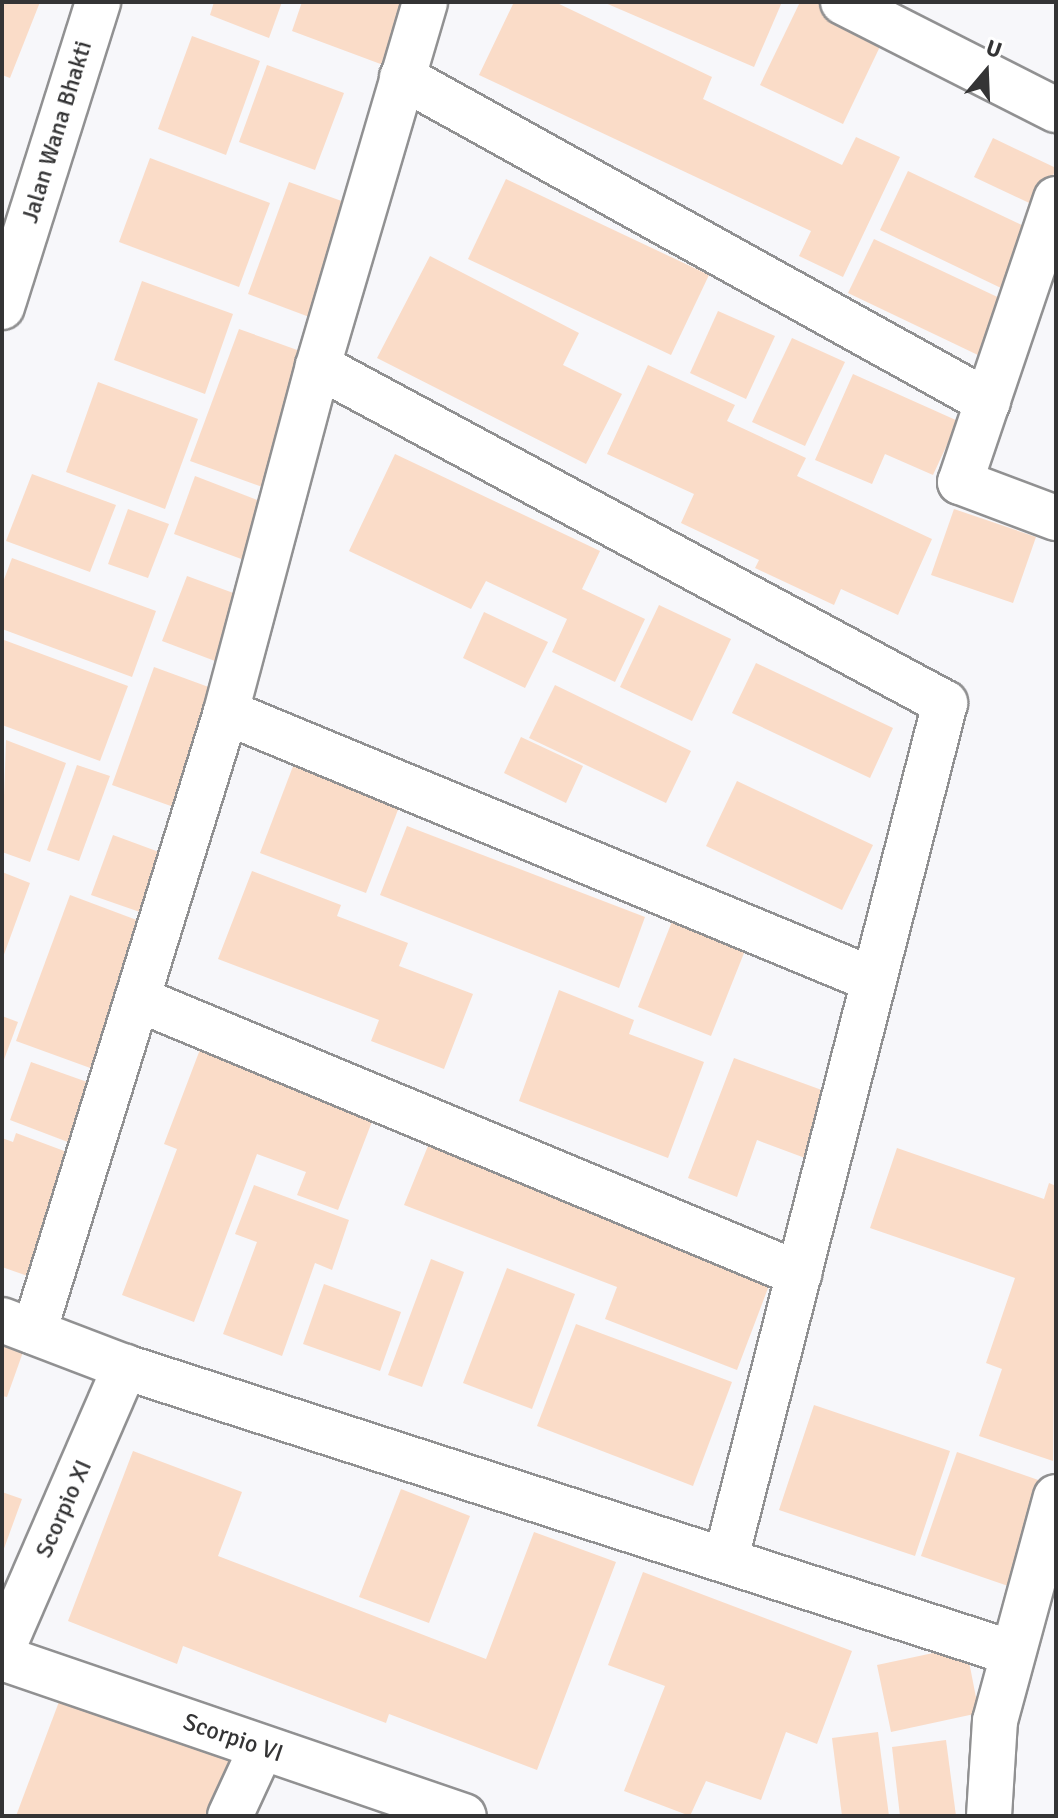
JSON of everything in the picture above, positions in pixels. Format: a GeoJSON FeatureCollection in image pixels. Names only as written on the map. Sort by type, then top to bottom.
{"type":"FeatureCollection","features":[{"type":"Feature","properties":{"kind":"street","name":"Jalan Wana Bhakti"},"geometry":{"type":"LineString","coordinates":[[2,307],[98,2]]}},
{"type":"Feature","properties":{"kind":"street"},"geometry":{"type":"LineString","coordinates":[[425,2],[318,366],[226,712],[140,1000],[18,1326],[125,1367],[726,1558],[1012,1653]]}},
{"type":"Feature","properties":{"kind":"street"},"geometry":{"type":"LineString","coordinates":[[843,2],[1056,110]]}},
{"type":"Feature","properties":{"kind":"street"},"geometry":{"type":"LineString","coordinates":[[402,77],[988,402]]}},
{"type":"Feature","properties":{"kind":"street"},"geometry":{"type":"LineString","coordinates":[[1056,199],[960,482],[1056,518]]}},
{"type":"Feature","properties":{"kind":"street"},"geometry":{"type":"LineString","coordinates":[[318,366],[945,703],[871,979],[726,1558]]}},
{"type":"Feature","properties":{"kind":"street"},"geometry":{"type":"LineString","coordinates":[[226,712],[871,979]]}},
{"type":"Feature","properties":{"kind":"street"},"geometry":{"type":"LineString","coordinates":[[140,1000],[799,1274]]}},
{"type":"Feature","properties":{"kind":"street","name":"Scorpio XI"},"geometry":{"type":"LineString","coordinates":[[2,1650],[125,1367]]}},
{"type":"Feature","properties":{"kind":"street"},"geometry":{"type":"LineString","coordinates":[[989,1816],[995,1721],[1056,1497]]}},
{"type":"Feature","properties":{"kind":"street","name":"Scorpio VI"},"geometry":{"type":"LineString","coordinates":[[2,1658],[464,1816]]}},
{"type":"Feature","properties":{"kind":"street"},"geometry":{"type":"LineString","coordinates":[[230,1816],[261,1749]]}},
{"type":"Feature","properties":{"kind":"building"},"geometry":{"type":"Polygon","coordinates":[[[2,2],[40,2],[10,78],[2,75],[2,2]]]}},
{"type":"Feature","properties":{"kind":"building"},"geometry":{"type":"Polygon","coordinates":[[[214,2],[282,2],[269,38],[210,15],[214,2]]]}},
{"type":"Feature","properties":{"kind":"building"},"geometry":{"type":"Polygon","coordinates":[[[302,2],[419,2],[394,69],[292,31],[302,2]]]}},
{"type":"Feature","properties":{"kind":"building"},"geometry":{"type":"Polygon","coordinates":[[[514,2],[555,2],[712,77],[703,99],[842,165],[856,137],[900,157],[843,277],[799,256],[811,231],[479,75],[514,2]]]}},
{"type":"Feature","properties":{"kind":"building"},"geometry":{"type":"Polygon","coordinates":[[[603,2],[782,2],[754,67],[603,2]]]}},
{"type":"Feature","properties":{"kind":"building"},"geometry":{"type":"Polygon","coordinates":[[[800,2],[821,2],[886,34],[843,124],[760,85],[800,2]]]}},
{"type":"Feature","properties":{"kind":"building"},"geometry":{"type":"Polygon","coordinates":[[[192,36],[260,61],[226,155],[158,129],[192,36]]]}},
{"type":"Feature","properties":{"kind":"building"},"geometry":{"type":"Polygon","coordinates":[[[267,65],[344,93],[315,170],[239,142],[267,65]]]}},
{"type":"Feature","properties":{"kind":"building"},"geometry":{"type":"Polygon","coordinates":[[[993,138],[1056,168],[1040,208],[974,177],[993,138]]]}},
{"type":"Feature","properties":{"kind":"building"},"geometry":{"type":"Polygon","coordinates":[[[150,158],[270,203],[239,287],[119,242],[150,158]]]}},
{"type":"Feature","properties":{"kind":"building"},"geometry":{"type":"Polygon","coordinates":[[[908,171],[1030,229],[1001,288],[880,230],[908,171]]]}},
{"type":"Feature","properties":{"kind":"building"},"geometry":{"type":"Polygon","coordinates":[[[506,179],[709,275],[671,355],[468,259],[506,179]]]}},
{"type":"Feature","properties":{"kind":"building"},"geometry":{"type":"Polygon","coordinates":[[[289,182],[361,208],[320,321],[248,294],[289,182]]]}},
{"type":"Feature","properties":{"kind":"building"},"geometry":{"type":"Polygon","coordinates":[[[874,239],[1006,301],[980,356],[848,293],[874,239]]]}},
{"type":"Feature","properties":{"kind":"building"},"geometry":{"type":"Polygon","coordinates":[[[430,256],[579,333],[563,365],[622,394],[586,464],[377,358],[430,256]]]}},
{"type":"Feature","properties":{"kind":"building"},"geometry":{"type":"Polygon","coordinates":[[[142,281],[233,314],[205,394],[114,360],[142,281]]]}},
{"type":"Feature","properties":{"kind":"building"},"geometry":{"type":"Polygon","coordinates":[[[718,311],[775,336],[746,399],[690,373],[718,311]]]}},
{"type":"Feature","properties":{"kind":"building"},"geometry":{"type":"Polygon","coordinates":[[[239,329],[314,356],[265,488],[190,461],[239,329]]]}},
{"type":"Feature","properties":{"kind":"building"},"geometry":{"type":"Polygon","coordinates":[[[792,338],[845,362],[805,446],[752,422],[792,338]]]}},
{"type":"Feature","properties":{"kind":"building"},"geometry":{"type":"Polygon","coordinates":[[[648,365],[735,405],[727,421],[806,458],[797,476],[932,539],[898,615],[841,589],[834,605],[755,568],[759,560],[681,523],[694,494],[607,454],[648,365]]]}},
{"type":"Feature","properties":{"kind":"building"},"geometry":{"type":"Polygon","coordinates":[[[853,374],[958,421],[933,475],[885,454],[872,484],[815,460],[853,374]]]}},
{"type":"Feature","properties":{"kind":"building"},"geometry":{"type":"Polygon","coordinates":[[[98,382],[198,419],[165,509],[66,472],[98,382]]]}},
{"type":"Feature","properties":{"kind":"building"},"geometry":{"type":"Polygon","coordinates":[[[395,454],[600,551],[582,589],[645,619],[615,682],[552,652],[567,619],[486,581],[471,609],[349,551],[395,454]]]}},
{"type":"Feature","properties":{"kind":"building"},"geometry":{"type":"Polygon","coordinates":[[[32,474],[116,505],[90,572],[6,541],[32,474]]]}},
{"type":"Feature","properties":{"kind":"building"},"geometry":{"type":"Polygon","coordinates":[[[195,476],[273,506],[252,563],[174,534],[195,476]]]}},
{"type":"Feature","properties":{"kind":"building"},"geometry":{"type":"Polygon","coordinates":[[[128,509],[169,524],[148,578],[108,564],[128,509]]]}},
{"type":"Feature","properties":{"kind":"building"},"geometry":{"type":"Polygon","coordinates":[[[954,509],[1036,537],[1013,603],[931,575],[954,509]]]}},
{"type":"Feature","properties":{"kind":"building"},"geometry":{"type":"Polygon","coordinates":[[[12,558],[156,611],[132,677],[2,629],[2,585],[12,558]]]}},
{"type":"Feature","properties":{"kind":"building"},"geometry":{"type":"Polygon","coordinates":[[[187,576],[247,598],[223,664],[162,641],[187,576]]]}},
{"type":"Feature","properties":{"kind":"building"},"geometry":{"type":"Polygon","coordinates":[[[659,605],[731,639],[692,721],[620,687],[659,605]]]}},
{"type":"Feature","properties":{"kind":"building"},"geometry":{"type":"Polygon","coordinates":[[[484,612],[548,642],[525,688],[463,658],[484,612]]]}},
{"type":"Feature","properties":{"kind":"building"},"geometry":{"type":"Polygon","coordinates":[[[4,640],[128,686],[100,761],[2,725],[4,640]]]}},
{"type":"Feature","properties":{"kind":"building"},"geometry":{"type":"Polygon","coordinates":[[[756,663],[893,728],[870,778],[732,713],[756,663]]]}},
{"type":"Feature","properties":{"kind":"building"},"geometry":{"type":"Polygon","coordinates":[[[154,667],[225,693],[182,810],[112,785],[154,667]]]}},
{"type":"Feature","properties":{"kind":"building"},"geometry":{"type":"Polygon","coordinates":[[[555,685],[691,751],[666,803],[529,738],[555,685]]]}},
{"type":"Feature","properties":{"kind":"building"},"geometry":{"type":"Polygon","coordinates":[[[521,737],[583,766],[566,803],[504,773],[521,737]]]}},
{"type":"Feature","properties":{"kind":"building"},"geometry":{"type":"Polygon","coordinates":[[[6,740],[66,763],[30,862],[2,852],[6,740]]]}},
{"type":"Feature","properties":{"kind":"building"},"geometry":{"type":"Polygon","coordinates":[[[295,761],[401,802],[366,893],[260,853],[295,761]]]}},
{"type":"Feature","properties":{"kind":"building"},"geometry":{"type":"Polygon","coordinates":[[[77,765],[110,776],[79,861],[47,850],[77,765]]]}},
{"type":"Feature","properties":{"kind":"building"},"geometry":{"type":"Polygon","coordinates":[[[737,781],[873,845],[842,910],[706,846],[737,781]]]}},
{"type":"Feature","properties":{"kind":"building"},"geometry":{"type":"Polygon","coordinates":[[[407,826],[645,917],[619,988],[380,895],[407,826]]]}},
{"type":"Feature","properties":{"kind":"building"},"geometry":{"type":"Polygon","coordinates":[[[113,835],[178,859],[157,918],[91,895],[113,835]]]}},
{"type":"Feature","properties":{"kind":"building"},"geometry":{"type":"Polygon","coordinates":[[[252,871],[341,905],[337,916],[408,943],[399,966],[473,994],[444,1069],[371,1041],[379,1020],[218,959],[252,871]]]}},
{"type":"Feature","properties":{"kind":"building"},"geometry":{"type":"Polygon","coordinates":[[[2,872],[30,883],[2,960],[2,872]]]}},
{"type":"Feature","properties":{"kind":"building"},"geometry":{"type":"Polygon","coordinates":[[[70,895],[158,928],[104,1073],[16,1041],[70,895]]]}},
{"type":"Feature","properties":{"kind":"building"},"geometry":{"type":"Polygon","coordinates":[[[677,909],[750,938],[711,1036],[638,1007],[677,909]]]}},
{"type":"Feature","properties":{"kind":"building"},"geometry":{"type":"Polygon","coordinates":[[[559,990],[634,1020],[629,1034],[704,1062],[668,1158],[519,1101],[559,990]]]}},
{"type":"Feature","properties":{"kind":"building"},"geometry":{"type":"Polygon","coordinates":[[[2,1016],[18,1022],[2,1065],[2,1016]]]}},
{"type":"Feature","properties":{"kind":"building"},"geometry":{"type":"Polygon","coordinates":[[[204,1039],[288,1070],[283,1086],[373,1119],[338,1210],[297,1195],[306,1172],[257,1154],[194,1322],[122,1295],[177,1149],[164,1144],[204,1039]]]}},
{"type":"Feature","properties":{"kind":"building"},"geometry":{"type":"Polygon","coordinates":[[[734,1058],[830,1093],[805,1158],[757,1140],[737,1197],[688,1178],[734,1058]]]}},
{"type":"Feature","properties":{"kind":"building"},"geometry":{"type":"Polygon","coordinates":[[[31,1062],[104,1088],[81,1147],[10,1120],[31,1062]]]}},
{"type":"Feature","properties":{"kind":"building"},"geometry":{"type":"Polygon","coordinates":[[[16,1133],[83,1158],[39,1280],[2,1267],[2,1138],[13,1142],[16,1133]]]}},
{"type":"Feature","properties":{"kind":"building"},"geometry":{"type":"Polygon","coordinates":[[[432,1136],[776,1267],[737,1370],[605,1319],[617,1287],[404,1205],[432,1136]]]}},
{"type":"Feature","properties":{"kind":"building"},"geometry":{"type":"Polygon","coordinates":[[[897,1148],[1044,1199],[1049,1183],[1056,1186],[1053,1461],[979,1436],[1002,1369],[986,1363],[1015,1278],[870,1228],[897,1148]]]}},
{"type":"Feature","properties":{"kind":"building"},"geometry":{"type":"Polygon","coordinates":[[[254,1185],[349,1220],[332,1270],[315,1263],[282,1356],[223,1334],[257,1242],[235,1234],[254,1185]]]}},
{"type":"Feature","properties":{"kind":"building"},"geometry":{"type":"Polygon","coordinates":[[[431,1259],[464,1272],[422,1387],[388,1375],[431,1259]]]}},
{"type":"Feature","properties":{"kind":"building"},"geometry":{"type":"Polygon","coordinates":[[[507,1268],[575,1294],[532,1409],[463,1383],[507,1268]]]}},
{"type":"Feature","properties":{"kind":"building"},"geometry":{"type":"Polygon","coordinates":[[[324,1284],[401,1312],[380,1371],[303,1344],[324,1284]]]}},
{"type":"Feature","properties":{"kind":"building"},"geometry":{"type":"Polygon","coordinates":[[[576,1324],[732,1382],[693,1486],[537,1426],[576,1324]]]}},
{"type":"Feature","properties":{"kind":"building"},"geometry":{"type":"Polygon","coordinates":[[[2,1329],[28,1338],[7,1397],[2,1396],[2,1329]]]}},
{"type":"Feature","properties":{"kind":"building"},"geometry":{"type":"Polygon","coordinates":[[[814,1405],[950,1451],[915,1556],[779,1510],[814,1405]]]}},
{"type":"Feature","properties":{"kind":"building"},"geometry":{"type":"Polygon","coordinates":[[[133,1451],[242,1492],[218,1556],[486,1659],[534,1532],[616,1562],[537,1770],[389,1714],[386,1723],[183,1646],[177,1664],[68,1621],[133,1451]]]}},
{"type":"Feature","properties":{"kind":"building"},"geometry":{"type":"Polygon","coordinates":[[[957,1452],[1047,1483],[1011,1587],[921,1556],[957,1452]]]}},
{"type":"Feature","properties":{"kind":"building"},"geometry":{"type":"Polygon","coordinates":[[[401,1489],[470,1516],[429,1623],[359,1597],[401,1489]]]}},
{"type":"Feature","properties":{"kind":"building"},"geometry":{"type":"Polygon","coordinates":[[[2,1492],[22,1499],[2,1554],[2,1492]]]}},
{"type":"Feature","properties":{"kind":"building"},"geometry":{"type":"Polygon","coordinates":[[[643,1572],[852,1651],[817,1744],[786,1732],[761,1800],[706,1781],[690,1816],[624,1791],[665,1686],[608,1665],[643,1572]]]}},
{"type":"Feature","properties":{"kind":"building"},"geometry":{"type":"Polygon","coordinates":[[[966,1646],[979,1713],[891,1732],[877,1665],[966,1646]]]}},
{"type":"Feature","properties":{"kind":"building"},"geometry":{"type":"Polygon","coordinates":[[[63,1691],[236,1756],[213,1816],[16,1816],[63,1691]]]}},
{"type":"Feature","properties":{"kind":"building"},"geometry":{"type":"Polygon","coordinates":[[[878,1732],[889,1816],[842,1816],[832,1738],[878,1732]]]}},
{"type":"Feature","properties":{"kind":"building"},"geometry":{"type":"Polygon","coordinates":[[[946,1740],[956,1816],[900,1816],[892,1747],[946,1740]]]}}]}
